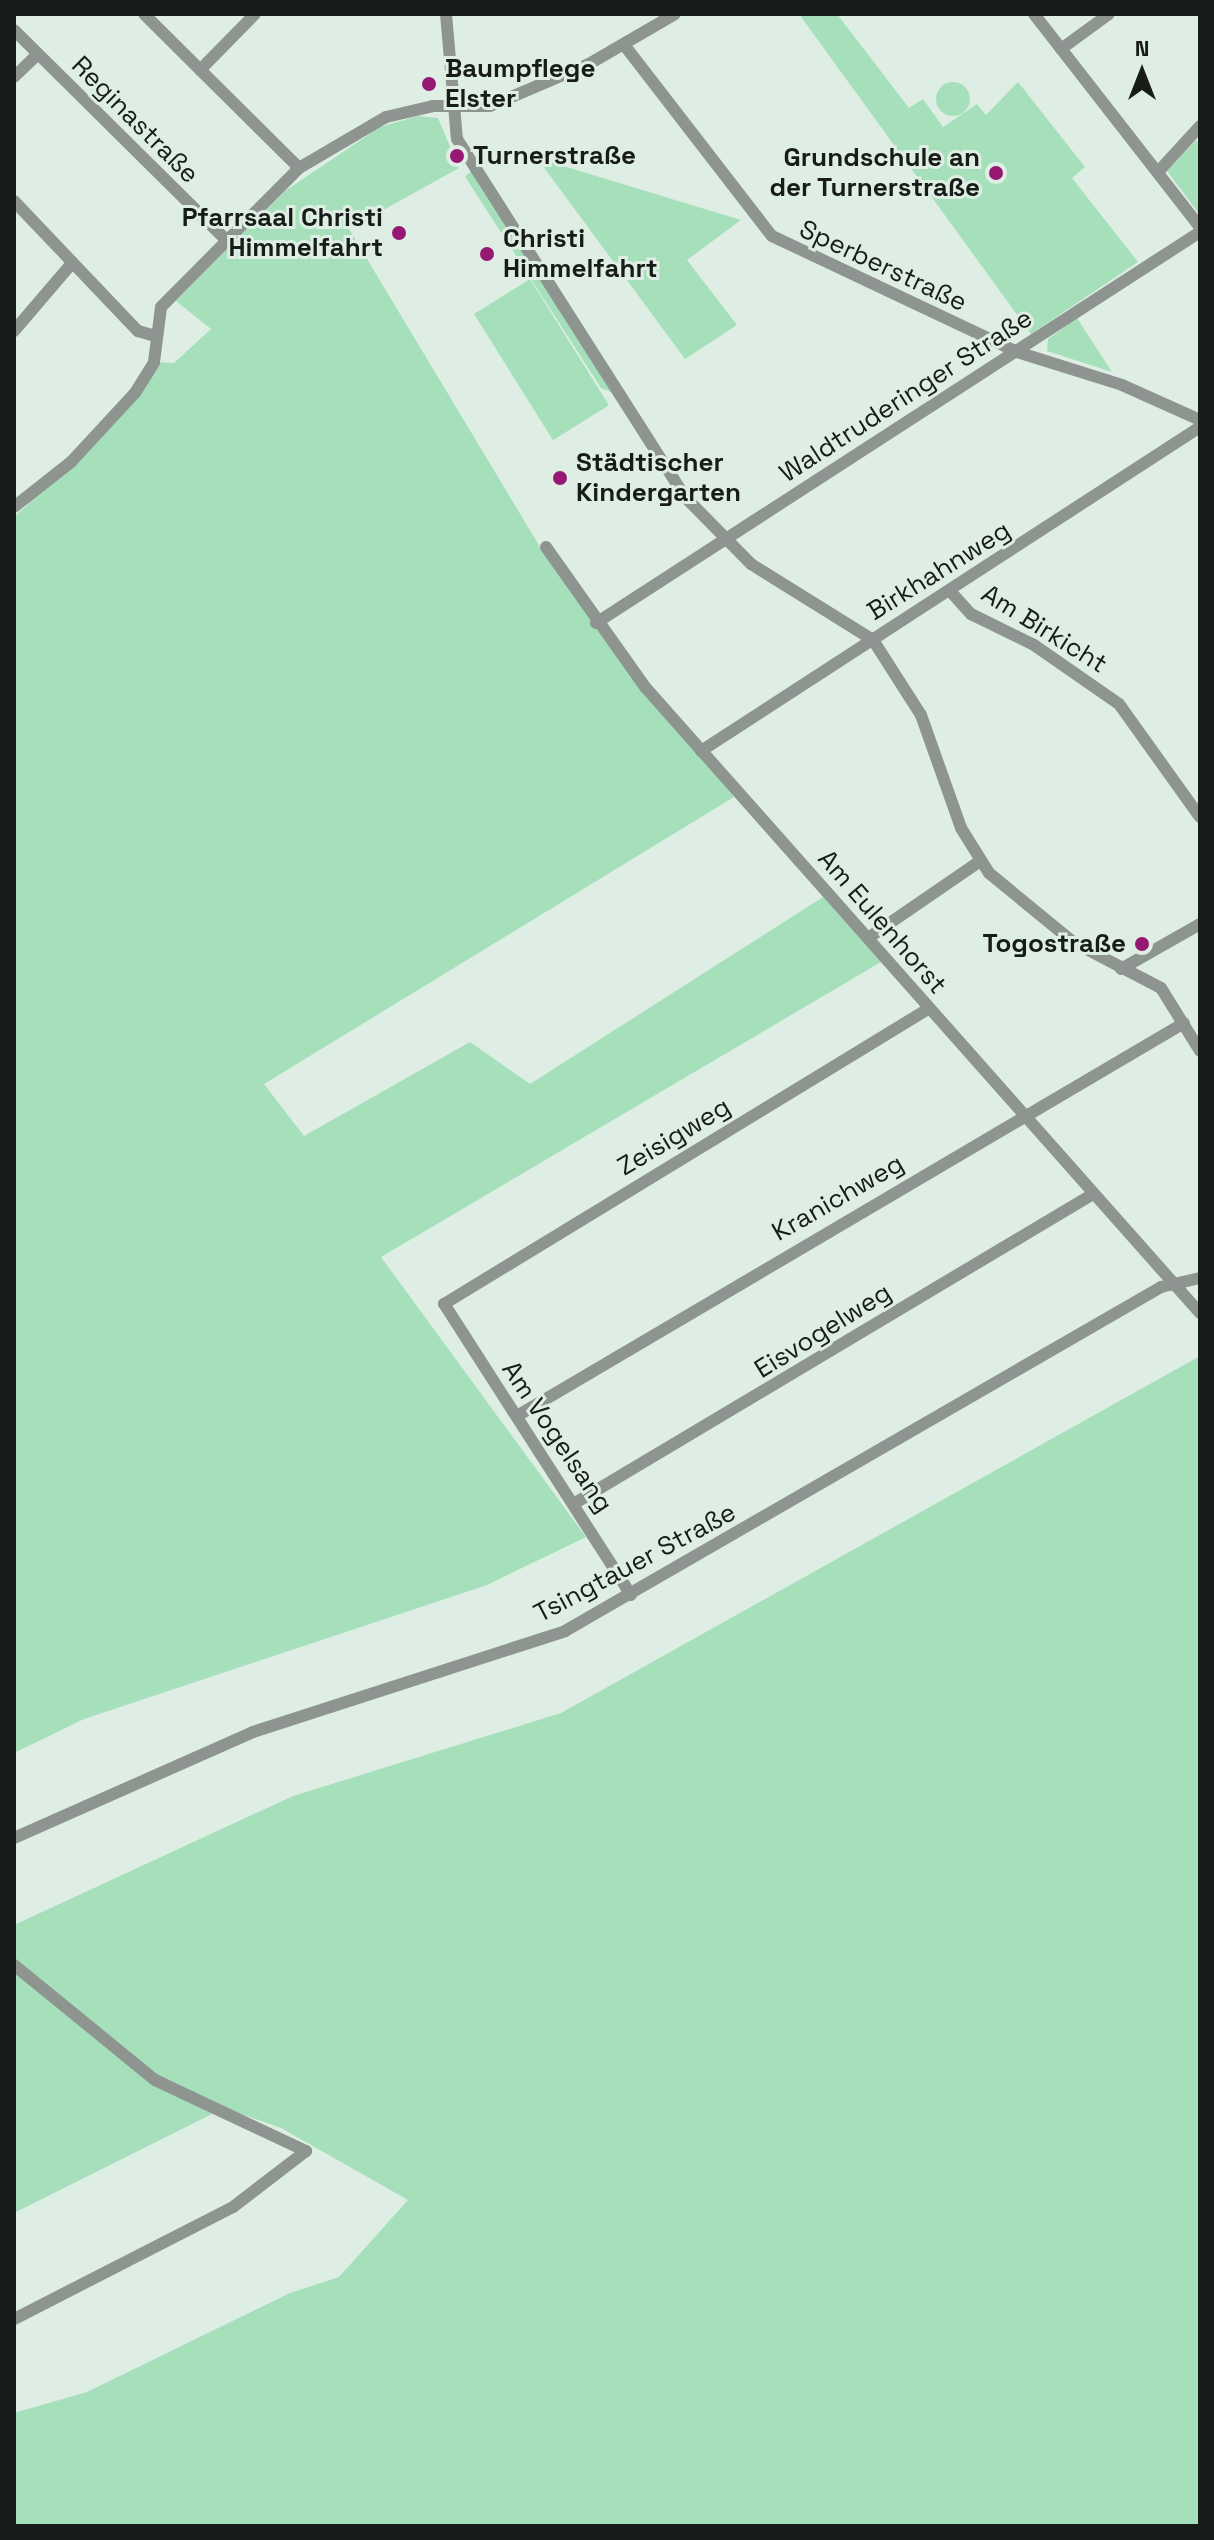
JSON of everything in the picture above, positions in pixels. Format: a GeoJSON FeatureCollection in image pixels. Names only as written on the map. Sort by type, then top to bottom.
{"type":"FeatureCollection","features":[{"type":"Feature","properties":{"kind":"street"},"geometry":{"type":"LineString","coordinates":[[144,14],[299,168]]}},
{"type":"Feature","properties":{"kind":"street"},"geometry":{"type":"LineString","coordinates":[[200,70],[255,14]]}},
{"type":"Feature","properties":{"kind":"street"},"geometry":{"type":"LineString","coordinates":[[446,14],[453,108],[464,152],[666,469],[723,539],[873,640],[921,715],[954,813],[980,861],[1054,929],[1121,969],[1161,988],[1200,1051]]}},
{"type":"Feature","properties":{"kind":"street"},"geometry":{"type":"LineString","coordinates":[[14,507],[71,462],[135,393],[154,362],[152,335],[161,307],[299,168],[386,117],[490,106],[625,46],[675,14]]}},
{"type":"Feature","properties":{"kind":"street"},"geometry":{"type":"LineString","coordinates":[[1034,14],[1200,230]]}},
{"type":"Feature","properties":{"kind":"street"},"geometry":{"type":"LineString","coordinates":[[1061,49],[1109,14]]}},
{"type":"Feature","properties":{"kind":"street","name":"Reginastraße"},"geometry":{"type":"LineString","coordinates":[[14,30],[226,240]]}},
{"type":"Feature","properties":{"kind":"street","name":"Sperberstraße"},"geometry":{"type":"LineString","coordinates":[[625,46],[772,236],[1017,352],[1122,385],[1200,420]]}},
{"type":"Feature","properties":{"kind":"street"},"geometry":{"type":"LineString","coordinates":[[14,77],[38,54]]}},
{"type":"Feature","properties":{"kind":"street"},"geometry":{"type":"LineString","coordinates":[[1158,172],[1200,126]]}},
{"type":"Feature","properties":{"kind":"street"},"geometry":{"type":"LineString","coordinates":[[14,201],[138,331],[152,335]]}},
{"type":"Feature","properties":{"kind":"street","name":"Waldtruderinger Straße"},"geometry":{"type":"LineString","coordinates":[[596,623],[1017,352],[1200,230]]}},
{"type":"Feature","properties":{"kind":"street"},"geometry":{"type":"LineString","coordinates":[[14,331],[72,263]]}},
{"type":"Feature","properties":{"kind":"street","name":"Birkhahnweg"},"geometry":{"type":"LineString","coordinates":[[701,751],[951,592],[1200,427]]}},
{"type":"Feature","properties":{"kind":"street","name":"Am Eulenhorst"},"geometry":{"type":"LineString","coordinates":[[546,547],[596,623],[701,751],[871,936],[928,1009],[1200,1313]]}},
{"type":"Feature","properties":{"kind":"street","name":"Am Birkicht"},"geometry":{"type":"LineString","coordinates":[[951,592],[971,614],[1025,640],[1119,704],[1200,817]]}},
{"type":"Feature","properties":{"kind":"street"},"geometry":{"type":"LineString","coordinates":[[871,936],[980,861]]}},
{"type":"Feature","properties":{"kind":"street"},"geometry":{"type":"LineString","coordinates":[[1121,969],[1200,924]]}},
{"type":"Feature","properties":{"kind":"street","name":"Zeisigweg"},"geometry":{"type":"LineString","coordinates":[[444,1304],[928,1009]]}},
{"type":"Feature","properties":{"kind":"street","name":"Kranichweg"},"geometry":{"type":"LineString","coordinates":[[517,1416],[1184,1023]]}},
{"type":"Feature","properties":{"kind":"street","name":"Eisvogelweg"},"geometry":{"type":"LineString","coordinates":[[575,1503],[1093,1194]]}},
{"type":"Feature","properties":{"kind":"street","name":"Tsingtauer Straße"},"geometry":{"type":"LineString","coordinates":[[14,1838],[253,1732],[565,1631],[1172,1284],[1200,1278]]}},
{"type":"Feature","properties":{"kind":"street","name":"Am Vogelsang"},"geometry":{"type":"LineString","coordinates":[[444,1304],[575,1503],[631,1595]]}},
{"type":"Feature","properties":{"kind":"street"},"geometry":{"type":"LineString","coordinates":[[14,1965],[155,2080],[306,2151],[233,2207],[14,2319]]}},
{"type":"Feature","properties":{"kind":"green space","name":"Grundschule an der Turnerstraße"},"geometry":{"type":"Polygon","coordinates":[[[799,14],[837,14],[909,108],[923,99],[943,127],[977,104],[986,115],[1018,82],[1085,167],[1072,178],[1138,262],[1031,334],[799,14]]]}},
{"type":"Feature","properties":{"kind":"green space"},"geometry":{"type":"Polygon","coordinates":[[[953,82],[965,87],[970,99],[965,111],[953,116],[941,111],[936,99],[941,87],[953,82]]]}},
{"type":"Feature","properties":{"kind":"green space"},"geometry":{"type":"Polygon","coordinates":[[[418,116],[438,118],[459,168],[349,229],[543,552],[734,797],[264,1084],[304,1136],[470,1042],[530,1084],[823,897],[881,962],[381,1257],[586,1537],[487,1585],[84,1719],[14,1753],[14,517],[96,443],[156,362],[174,363],[211,329],[176,301],[285,191],[380,127],[418,116]]]}},
{"type":"Feature","properties":{"kind":"green space"},"geometry":{"type":"Polygon","coordinates":[[[1196,140],[1200,144],[1200,215],[1167,171],[1196,140]]]}},
{"type":"Feature","properties":{"kind":"green space"},"geometry":{"type":"Polygon","coordinates":[[[537,158],[741,220],[687,260],[737,325],[685,359],[537,158]]]}},
{"type":"Feature","properties":{"kind":"green space"},"geometry":{"type":"Polygon","coordinates":[[[475,169],[621,396],[601,388],[473,189],[465,176],[475,169]]]}},
{"type":"Feature","properties":{"kind":"green space"},"geometry":{"type":"Polygon","coordinates":[[[530,279],[609,405],[553,440],[474,314],[530,279]]]}},
{"type":"Feature","properties":{"kind":"green space"},"geometry":{"type":"Polygon","coordinates":[[[1077,318],[1112,372],[1047,351],[1048,339],[1077,318]]]}},
{"type":"Feature","properties":{"kind":"green space"},"geometry":{"type":"Polygon","coordinates":[[[1200,1356],[1200,2526],[14,2526],[14,2413],[87,2392],[290,2293],[339,2277],[408,2200],[281,2128],[224,2108],[14,2213],[14,1925],[293,1796],[561,1713],[1200,1356]]]}},
{"type":"Feature","properties":{"kind":"place","name":"Baumpflege Elster"},"geometry":{"type":"Point","coordinates":[429,84]}},
{"type":"Feature","properties":{"kind":"place","name":"Turnerstraße"},"geometry":{"type":"Point","coordinates":[457,156]}},
{"type":"Feature","properties":{"kind":"place","name":"Grundschule an der Turnerstraße"},"geometry":{"type":"Point","coordinates":[996,173]}},
{"type":"Feature","properties":{"kind":"place","name":"Pfarrsaal Christi Himmelfahrt"},"geometry":{"type":"Point","coordinates":[399,233]}},
{"type":"Feature","properties":{"kind":"place","name":"Christi Himmelfahrt"},"geometry":{"type":"Point","coordinates":[487,254]}},
{"type":"Feature","properties":{"kind":"place","name":"Städtischer Kindergarten"},"geometry":{"type":"Point","coordinates":[560,478]}},
{"type":"Feature","properties":{"kind":"place","name":"Togostraße"},"geometry":{"type":"Point","coordinates":[1142,944]}}]}
